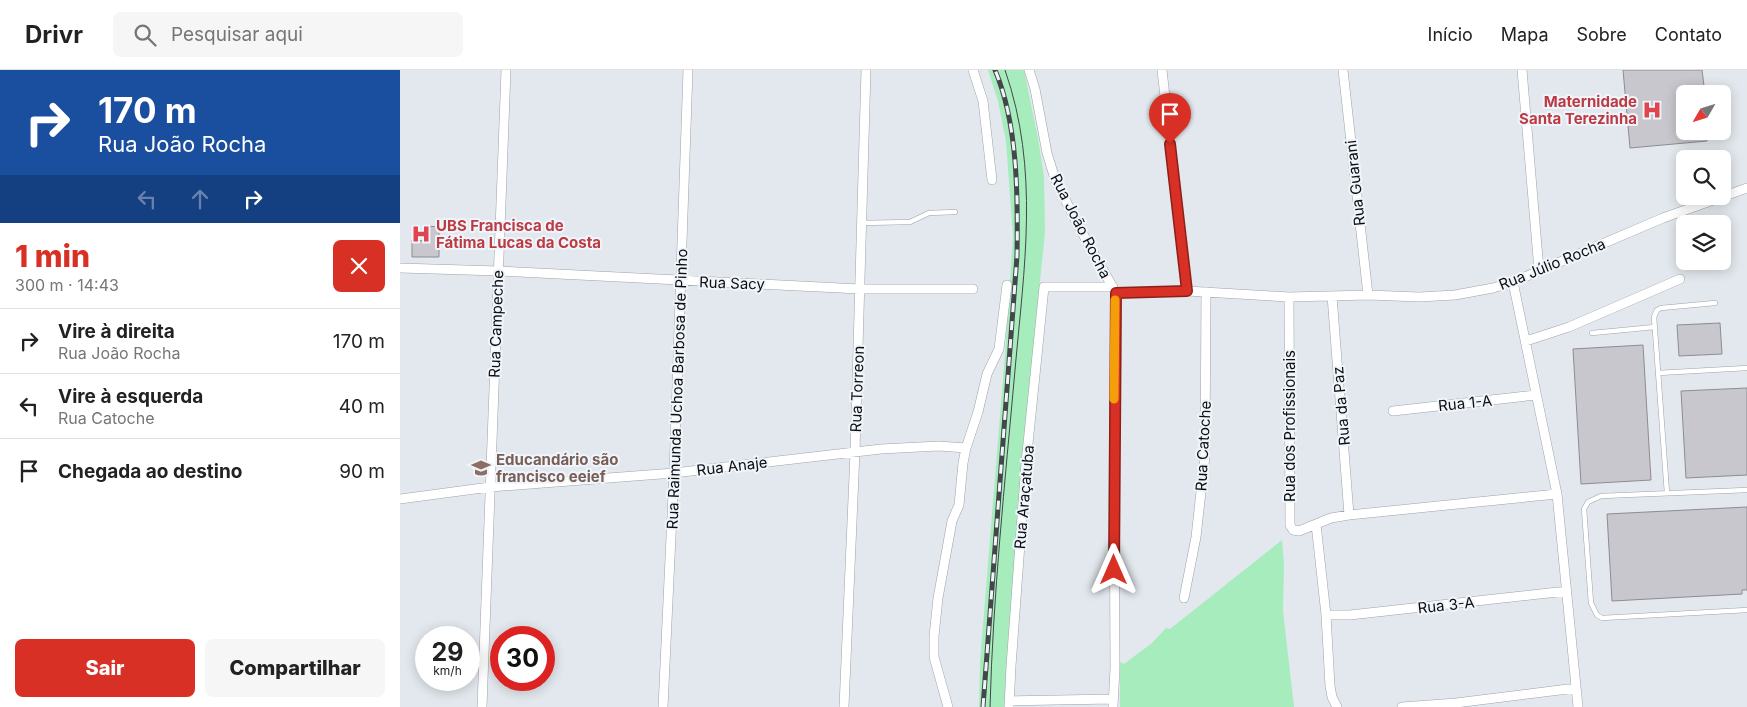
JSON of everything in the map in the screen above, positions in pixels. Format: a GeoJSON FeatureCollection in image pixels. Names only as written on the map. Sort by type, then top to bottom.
{"type":"FeatureCollection","features":[{"type":"Feature","properties":{"kind":"street","name":"Rua Campeche"},"geometry":{"type":"LineString","coordinates":[[482,707],[506,70]]}},
{"type":"Feature","properties":{"kind":"street","name":"Rua Raimunda Uchoa Barbosa de Pinho"},"geometry":{"type":"LineString","coordinates":[[662,707],[682,281],[688,70]]}},
{"type":"Feature","properties":{"kind":"street","name":"Rua Torreon"},"geometry":{"type":"LineString","coordinates":[[844,707],[855,452],[866,70]]}},
{"type":"Feature","properties":{"kind":"street"},"geometry":{"type":"LineString","coordinates":[[973,70],[984,101],[992,180]]}},
{"type":"Feature","properties":{"kind":"street","name":"Rua João Rocha"},"geometry":{"type":"LineString","coordinates":[[1029,70],[1055,179],[1114,290],[1115,668],[1113,703]]}},
{"type":"Feature","properties":{"kind":"street"},"geometry":{"type":"LineString","coordinates":[[1162,70],[1187,291]]}},
{"type":"Feature","properties":{"kind":"street","name":"Rua Guarani"},"geometry":{"type":"LineString","coordinates":[[1343,70],[1368,295]]}},
{"type":"Feature","properties":{"kind":"street"},"geometry":{"type":"LineString","coordinates":[[1522,70],[1540,270]]}},
{"type":"Feature","properties":{"kind":"street","name":"Rua Júlio Rocha"},"geometry":{"type":"LineString","coordinates":[[1289,296],[1455,296],[1493,288],[1513,282],[1663,218],[1747,188]]}},
{"type":"Feature","properties":{"kind":"street","name":"Rua Sacy"},"geometry":{"type":"LineString","coordinates":[[400,268],[860,289],[973,290]]}},
{"type":"Feature","properties":{"kind":"street"},"geometry":{"type":"LineString","coordinates":[[1526,341],[1569,327],[1680,279]]}},
{"type":"Feature","properties":{"kind":"street"},"geometry":{"type":"LineString","coordinates":[[1513,282],[1557,494],[1578,707]]}},
{"type":"Feature","properties":{"kind":"street"},"geometry":{"type":"LineString","coordinates":[[948,707],[934,657],[938,598],[952,521],[959,506],[966,448],[988,374],[1000,349],[1007,285]]}},
{"type":"Feature","properties":{"kind":"street","name":"Rua Araçatuba"},"geometry":{"type":"LineString","coordinates":[[1009,704],[1026,463],[1044,287],[1114,290]]}},
{"type":"Feature","properties":{"kind":"street","name":"Rua João Rocha"},"geometry":{"type":"LineString","coordinates":[[1114,290],[1187,291],[1289,296]]}},
{"type":"Feature","properties":{"kind":"street","name":"Rua Catoche"},"geometry":{"type":"LineString","coordinates":[[1184,598],[1196,537],[1204,456],[1206,292]]}},
{"type":"Feature","properties":{"kind":"street","name":"Rua dos Profissionais"},"geometry":{"type":"LineString","coordinates":[[1289,296],[1290,526],[1293,530],[1299,531],[1331,518],[1350,515],[1557,494]]}},
{"type":"Feature","properties":{"kind":"street","name":"Rua da Paz"},"geometry":{"type":"LineString","coordinates":[[1332,296],[1350,515]]}},
{"type":"Feature","properties":{"kind":"street","name":"Rua 1-A"},"geometry":{"type":"LineString","coordinates":[[1394,411],[1536,395]]}},
{"type":"Feature","properties":{"kind":"street","name":"Rua Anaje"},"geometry":{"type":"LineString","coordinates":[[400,499],[490,487],[674,473],[855,452],[939,446],[966,448]]}},
{"type":"Feature","properties":{"kind":"street"},"geometry":{"type":"LineString","coordinates":[[1316,524],[1326,615],[1330,686],[1332,697],[1337,707]]}},
{"type":"Feature","properties":{"kind":"street","name":"Rua 3-A"},"geometry":{"type":"LineString","coordinates":[[1326,615],[1350,615],[1567,591]]}},
{"type":"Feature","properties":{"kind":"street"},"geometry":{"type":"LineString","coordinates":[[1402,707],[1456,703],[1576,688]]}},
{"type":"Feature","properties":{"kind":"street"},"geometry":{"type":"LineString","coordinates":[[1009,704],[1113,703]]}},
{"type":"Feature","properties":{"kind":"lane"},"geometry":{"type":"LineString","coordinates":[[862,223],[910,222],[929,213],[955,212]]}},
{"type":"Feature","properties":{"kind":"lane"},"geometry":{"type":"LineString","coordinates":[[1667,494],[1655,313],[1661,308],[1715,303]]}},
{"type":"Feature","properties":{"kind":"lane"},"geometry":{"type":"LineString","coordinates":[[1592,333],[1655,327]]}},
{"type":"Feature","properties":{"kind":"lane"},"geometry":{"type":"LineString","coordinates":[[1658,373],[1747,368]]}},
{"type":"Feature","properties":{"kind":"lane"},"geometry":{"type":"LineString","coordinates":[[1747,490],[1601,496],[1588,502],[1584,509],[1591,603],[1597,615],[1602,618],[1747,610]]}},
{"type":"Feature","properties":{"kind":"green space"},"geometry":{"type":"Polygon","coordinates":[[[988,70],[1024,70],[1044,177],[1045,232],[1021,468],[1006,707],[979,707],[980,662],[1013,236],[1006,141],[998,101],[988,70]]]}},
{"type":"Feature","properties":{"kind":"green space"},"geometry":{"type":"Polygon","coordinates":[[[1282,540],[1284,565],[1283,611],[1294,707],[1120,707],[1120,662],[1124,664],[1152,643],[1166,628],[1170,629],[1282,540]]]}},
{"type":"Feature","properties":{"kind":"building","name":"Maternidade Santa Terezinha"},"geometry":{"type":"Polygon","coordinates":[[[1623,70],[1702,70],[1704,85],[1676,85],[1676,140],[1707,141],[1630,148],[1623,70]]]}},
{"type":"Feature","properties":{"kind":"building"},"geometry":{"type":"Polygon","coordinates":[[[427,226],[439,227],[439,257],[412,257],[412,240],[427,241],[427,226]]]}},
{"type":"Feature","properties":{"kind":"building"},"geometry":{"type":"Polygon","coordinates":[[[1720,323],[1722,354],[1679,356],[1677,325],[1720,323]]]}},
{"type":"Feature","properties":{"kind":"building"},"geometry":{"type":"Polygon","coordinates":[[[1643,345],[1651,480],[1581,484],[1573,349],[1643,345]]]}},
{"type":"Feature","properties":{"kind":"building"},"geometry":{"type":"Polygon","coordinates":[[[1747,388],[1747,475],[1686,478],[1681,391],[1747,388]]]}},
{"type":"Feature","properties":{"kind":"building"},"geometry":{"type":"Polygon","coordinates":[[[1747,507],[1747,590],[1742,590],[1742,594],[1612,601],[1607,514],[1747,507]]]}},
{"type":"Feature","properties":{"kind":"tram line"},"geometry":{"type":"LineString","coordinates":[[990,707],[1003,496],[1022,294],[1026,219],[1023,145],[1016,107],[1005,70]]}},
{"type":"Feature","properties":{"kind":"railway"},"geometry":{"type":"LineString","coordinates":[[983,707],[1017,256],[1015,161],[1003,91],[995,70]]}},
{"type":"Feature","properties":{"kind":"slow traffic"},"geometry":{"type":"LineString","coordinates":[[1114,399],[1115,300]]}},
{"type":"Feature","properties":{"kind":"place","name":"Maternidade Santa Terezinha"},"geometry":{"type":"Point","coordinates":[1652,110]}},
{"type":"Feature","properties":{"kind":"place","name":"UBS Francisca de Fátima Lucas da Costa"},"geometry":{"type":"Point","coordinates":[421,234]}},
{"type":"Feature","properties":{"kind":"place","name":"Educandário são francisco eeief"},"geometry":{"type":"Point","coordinates":[481,468]}},
{"type":"Feature","properties":{"kind":"route"},"geometry":{"type":"LineString","coordinates":[[1114,570],[1116,293],[1187,291],[1170,144]]}}]}
